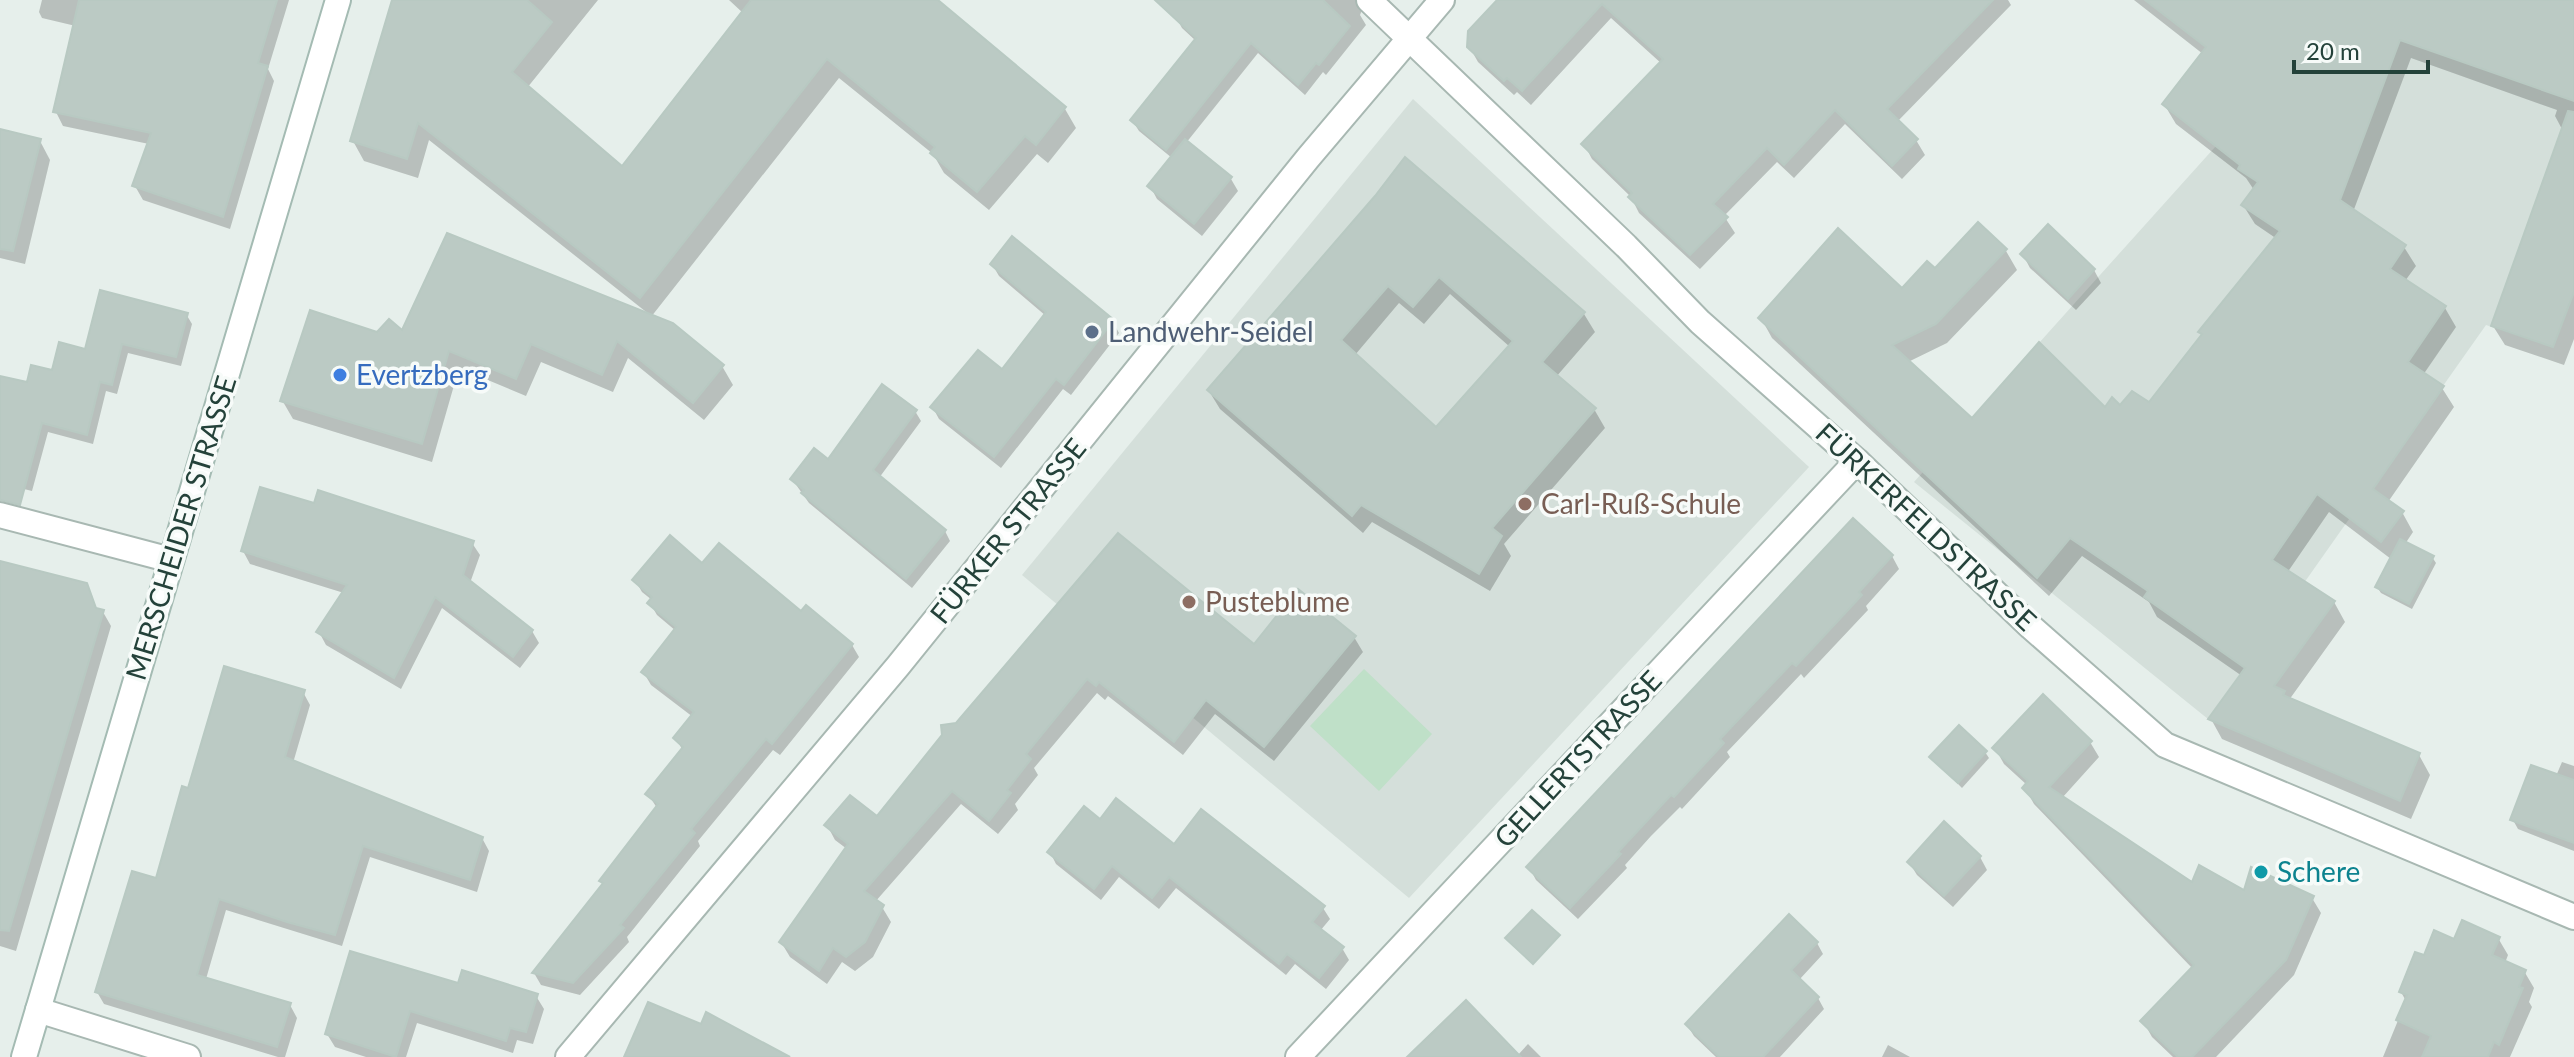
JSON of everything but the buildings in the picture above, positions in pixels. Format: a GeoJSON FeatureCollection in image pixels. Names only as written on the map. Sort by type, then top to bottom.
{"type":"FeatureCollection","features":[{"type":"Feature","properties":{"kind":"street","name":"MERSCHEIDER STRASSE"},"geometry":{"type":"LineString","coordinates":[[24,1057],[338,0]]}},
{"type":"Feature","properties":{"kind":"street","name":"FÜRKERFELDSTRASSE"},"geometry":{"type":"LineString","coordinates":[[1369,0],[1626,246],[1700,322],[1857,461],[2031,627],[2165,745],[2574,917]]}},
{"type":"Feature","properties":{"kind":"street","name":"FÜRKER STRASSE"},"geometry":{"type":"LineString","coordinates":[[568,1057],[898,666],[1408,37],[1442,0]]}},
{"type":"Feature","properties":{"kind":"street","name":"GELLERTSTRASSE"},"geometry":{"type":"LineString","coordinates":[[1298,1057],[1857,461]]}},
{"type":"Feature","properties":{"kind":"street"},"geometry":{"type":"LineString","coordinates":[[0,515],[171,560]]}},
{"type":"Feature","properties":{"kind":"street"},"geometry":{"type":"LineString","coordinates":[[38,1010],[188,1057]]}},
{"type":"Feature","properties":{"kind":"shaded area"},"geometry":{"type":"Polygon","coordinates":[[[2287,0],[2574,0],[2574,292],[2553,347],[2486,325],[2208,719],[1914,482],[2233,127],[2287,0]]]}},
{"type":"Feature","properties":{"kind":"shaded area","name":"Carl-Ruß-Schule"},"geometry":{"type":"Polygon","coordinates":[[[1413,99],[1809,467],[1409,898],[1022,575],[1413,99]]]}},
{"type":"Feature","properties":{"kind":"green space"},"geometry":{"type":"Polygon","coordinates":[[[1364,669],[1432,734],[1379,791],[1310,726],[1364,669]]]}},
{"type":"Feature","properties":{"kind":"place","name":"Landwehr-Seidel"},"geometry":{"type":"Point","coordinates":[1092,332]}},
{"type":"Feature","properties":{"kind":"place","name":"Evertzberg"},"geometry":{"type":"Point","coordinates":[340,375]}},
{"type":"Feature","properties":{"kind":"place","name":"Carl-Ruß-Schule"},"geometry":{"type":"Point","coordinates":[1525,504]}},
{"type":"Feature","properties":{"kind":"place","name":"Pusteblume"},"geometry":{"type":"Point","coordinates":[1189,602]}},
{"type":"Feature","properties":{"kind":"place","name":"Schere"},"geometry":{"type":"Point","coordinates":[2261,872]}}]}
